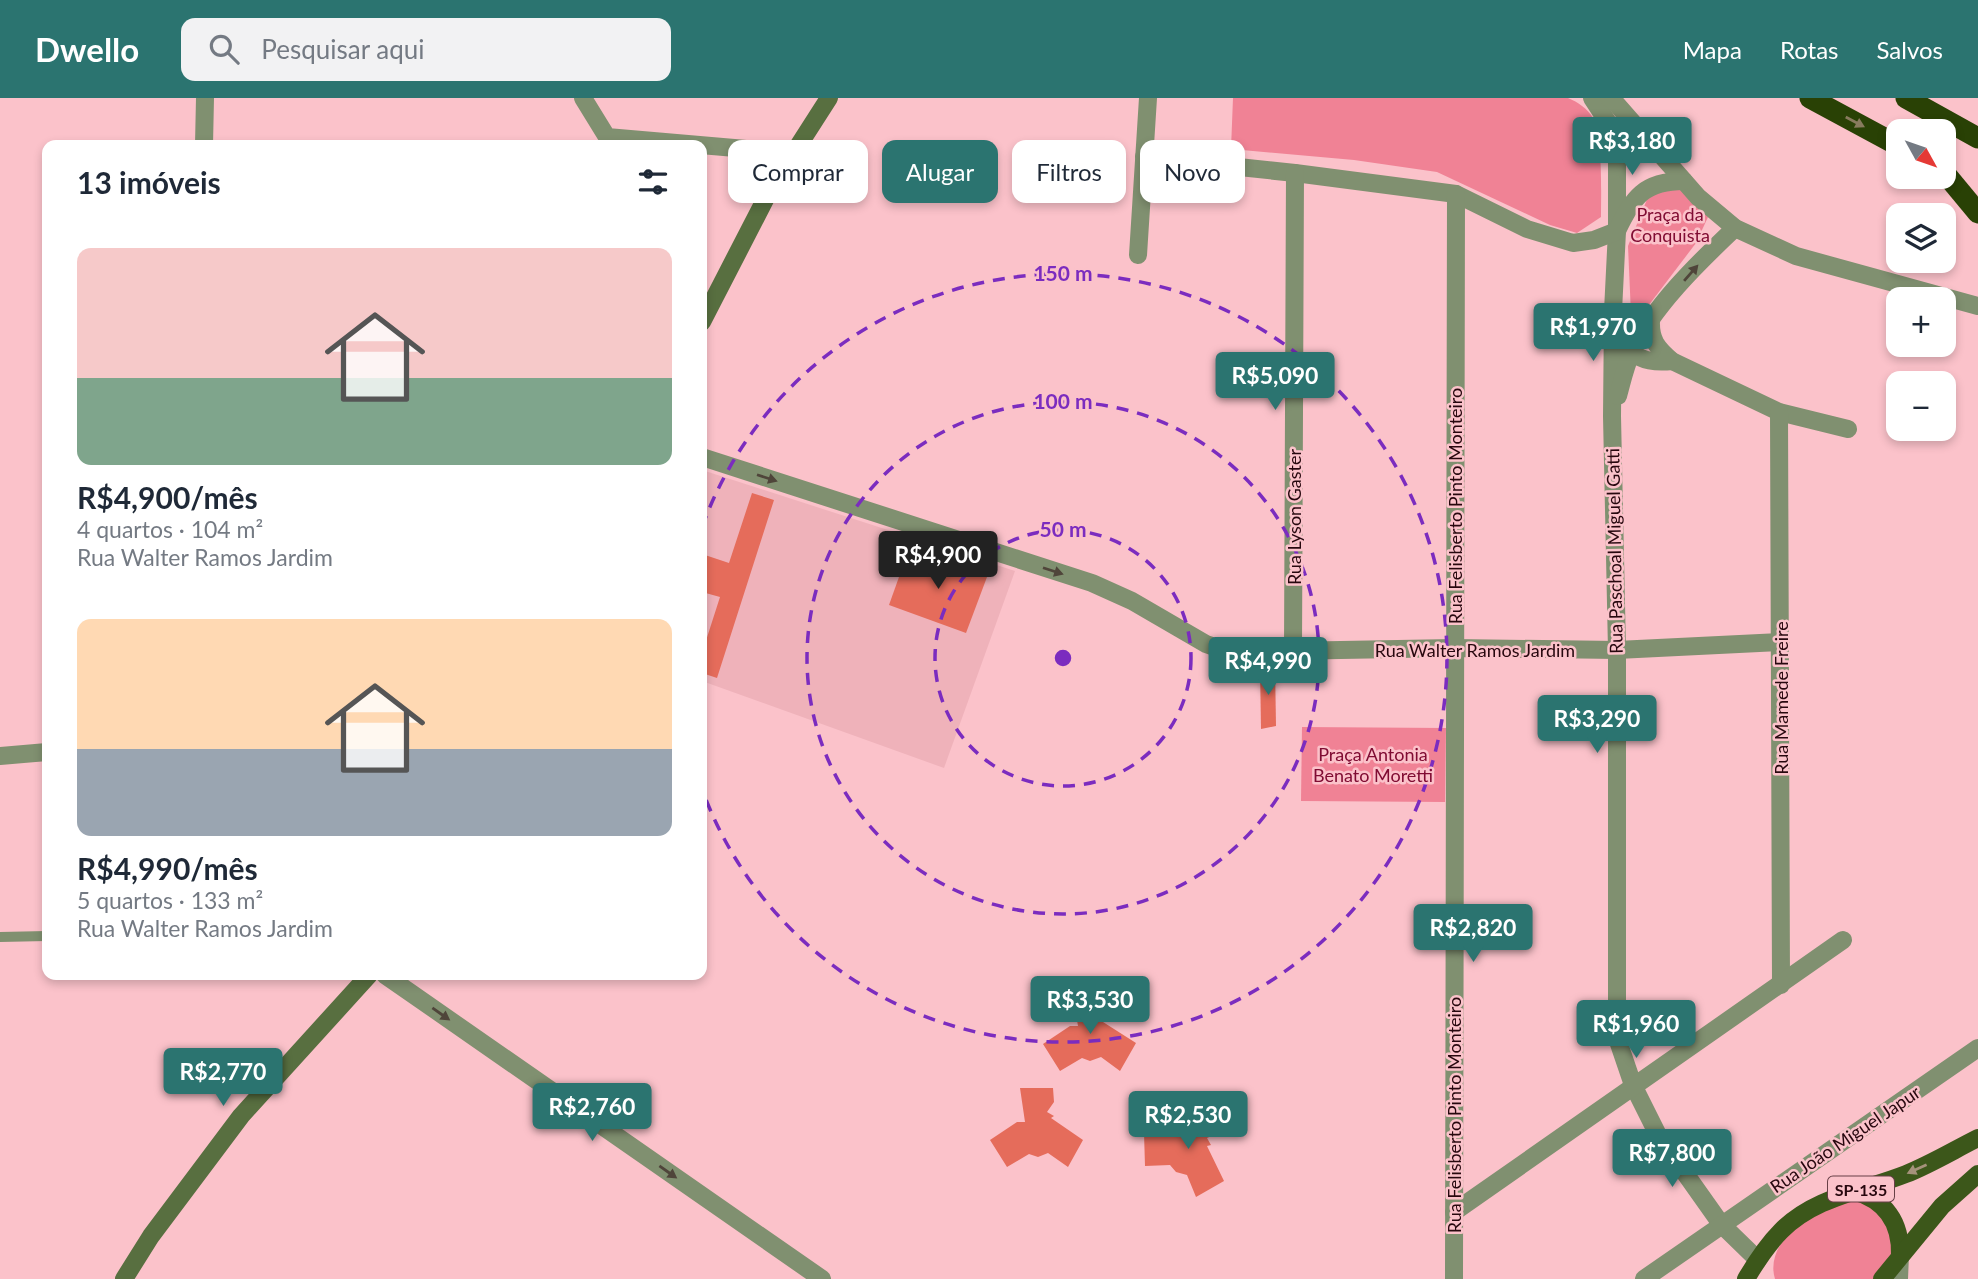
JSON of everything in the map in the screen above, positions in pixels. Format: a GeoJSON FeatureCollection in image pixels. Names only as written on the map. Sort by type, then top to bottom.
{"type":"FeatureCollection","features":[{"type":"Feature","properties":{"kind":"highway"},"geometry":{"type":"LineString","coordinates":[[1810,98],[1886,139]]}},
{"type":"Feature","properties":{"kind":"highway"},"geometry":{"type":"LineString","coordinates":[[1906,98],[1975,135]]}},
{"type":"Feature","properties":{"kind":"highway"},"geometry":{"type":"LineString","coordinates":[[1956,177],[1978,189]]}},
{"type":"Feature","properties":{"kind":"highway"},"geometry":{"type":"LineString","coordinates":[[1956,187],[1978,213]]}},
{"type":"Feature","properties":{"kind":"main road","name":"SP-135"},"geometry":{"type":"LineString","coordinates":[[1746,1279],[1782,1230],[1802,1214],[1822,1203],[1906,1174],[1978,1138]]}},
{"type":"Feature","properties":{"kind":"main road"},"geometry":{"type":"LineString","coordinates":[[1882,1279],[1942,1206],[1978,1174]]}},
{"type":"Feature","properties":{"kind":"main road"},"geometry":{"type":"LineString","coordinates":[[1854,1191],[1876,1200],[1893,1218],[1898,1230],[1900,1255]]}},
{"type":"Feature","properties":{"kind":"main road"},"geometry":{"type":"LineString","coordinates":[[1758,1260],[1759,1279]]}},
{"type":"Feature","properties":{"kind":"street"},"geometry":{"type":"LineString","coordinates":[[204,140],[205,98]]}},
{"type":"Feature","properties":{"kind":"street"},"geometry":{"type":"LineString","coordinates":[[583,98],[607,136],[651,140]]}},
{"type":"Feature","properties":{"kind":"street"},"geometry":{"type":"LineString","coordinates":[[802,140],[829,98]]}},
{"type":"Feature","properties":{"kind":"street"},"geometry":{"type":"LineString","coordinates":[[1145,140],[1148,98]]}},
{"type":"Feature","properties":{"kind":"street","name":"Rua Paschoal Miguel Gatti"},"geometry":{"type":"LineString","coordinates":[[1592,98],[1609,124],[1616,143],[1617,231],[1612,416],[1617,650],[1616,1038],[1633,1085],[1658,1135],[1721,1224],[1758,1260]]}},
{"type":"Feature","properties":{"kind":"street"},"geometry":{"type":"LineString","coordinates":[[1609,98],[1698,197],[1735,228],[1796,256],[1978,306]]}},
{"type":"Feature","properties":{"kind":"street"},"geometry":{"type":"LineString","coordinates":[[707,145],[728,147]]}},
{"type":"Feature","properties":{"kind":"street"},"geometry":{"type":"LineString","coordinates":[[1245,168],[1456,194],[1527,229],[1573,243],[1594,240],[1617,231],[1627,210],[1647,189],[1663,181],[1684,181]]}},
{"type":"Feature","properties":{"kind":"street","name":"Rua Lyson Gaster"},"geometry":{"type":"LineString","coordinates":[[1293,651],[1295,173]]}},
{"type":"Feature","properties":{"kind":"street","name":"Rua Felisberto Pinto Monteiro"},"geometry":{"type":"LineString","coordinates":[[1454,1279],[1456,194]]}},
{"type":"Feature","properties":{"kind":"street"},"geometry":{"type":"LineString","coordinates":[[708,298],[763,203]]}},
{"type":"Feature","properties":{"kind":"street"},"geometry":{"type":"LineString","coordinates":[[1138,255],[1141,203]]}},
{"type":"Feature","properties":{"kind":"street"},"geometry":{"type":"LineString","coordinates":[[1612,416],[1631,354],[1651,320],[1696,266],[1735,228]]}},
{"type":"Feature","properties":{"kind":"street"},"geometry":{"type":"LineString","coordinates":[[1613,311],[1619,337],[1631,354],[1657,362],[1672,361]]}},
{"type":"Feature","properties":{"kind":"street"},"geometry":{"type":"LineString","coordinates":[[1651,320],[1650,335],[1658,348],[1672,361],[1779,412],[1848,429]]}},
{"type":"Feature","properties":{"kind":"street","name":"Rua Mamede Freire"},"geometry":{"type":"LineString","coordinates":[[1779,412],[1781,985]]}},
{"type":"Feature","properties":{"kind":"street","name":"Rua Walter Ramos Jardim"},"geometry":{"type":"LineString","coordinates":[[707,459],[1092,583],[1132,601],[1206,644],[1229,652],[1454,648],[1617,650],[1781,642]]}},
{"type":"Feature","properties":{"kind":"street"},"geometry":{"type":"LineString","coordinates":[[0,756],[42,752]]}},
{"type":"Feature","properties":{"kind":"street"},"geometry":{"type":"LineString","coordinates":[[1454,1212],[1843,940]]}},
{"type":"Feature","properties":{"kind":"street"},"geometry":{"type":"LineString","coordinates":[[124,1279],[151,1236],[241,1116],[364,980]]}},
{"type":"Feature","properties":{"kind":"street"},"geometry":{"type":"LineString","coordinates":[[391,980],[822,1279]]}},
{"type":"Feature","properties":{"kind":"street","name":"Rua João Miguel Japur"},"geometry":{"type":"LineString","coordinates":[[1644,1279],[1978,1048]]}},
{"type":"Feature","properties":{"kind":"street"},"geometry":{"type":"LineString","coordinates":[[1899,1279],[1900,1255]]}},
{"type":"Feature","properties":{"kind":"lane"},"geometry":{"type":"LineString","coordinates":[[0,937],[42,936]]}},
{"type":"Feature","properties":{"kind":"shaded area"},"geometry":{"type":"Polygon","coordinates":[[[707,472],[1015,571],[944,768],[707,683],[707,472]]]}},
{"type":"Feature","properties":{"kind":"green space"},"geometry":{"type":"Polygon","coordinates":[[[1233,98],[1568,98],[1586,109],[1596,126],[1601,166],[1601,217],[1577,233],[1550,225],[1437,172],[1354,160],[1245,150],[1245,140],[1231,140],[1233,98]]]}},
{"type":"Feature","properties":{"kind":"green space","name":"Praça da Conquista"},"geometry":{"type":"Polygon","coordinates":[[[1675,184],[1708,217],[1696,243],[1639,318],[1631,314],[1628,246],[1648,197],[1675,184]]]}},
{"type":"Feature","properties":{"kind":"green space","name":"Praça Antonia Benato Moretti"},"geometry":{"type":"Polygon","coordinates":[[[1302,727],[1446,728],[1445,802],[1301,801],[1302,727]]]}},
{"type":"Feature","properties":{"kind":"green space"},"geometry":{"type":"Polygon","coordinates":[[[1857,1199],[1872,1204],[1889,1226],[1892,1253],[1874,1279],[1775,1279],[1773,1269],[1777,1251],[1795,1228],[1815,1214],[1857,1199]]]}},
{"type":"Feature","properties":{"kind":"building"},"geometry":{"type":"Polygon","coordinates":[[[752,493],[774,500],[717,678],[707,675],[707,637],[720,597],[707,593],[707,556],[729,563],[752,493]]]}},
{"type":"Feature","properties":{"kind":"building"},"geometry":{"type":"Polygon","coordinates":[[[909,549],[987,577],[966,633],[889,605],[909,549]]]}},
{"type":"Feature","properties":{"kind":"building"},"geometry":{"type":"Polygon","coordinates":[[[1275,665],[1276,726],[1261,729],[1260,667],[1275,665]]]}},
{"type":"Feature","properties":{"kind":"building"},"geometry":{"type":"Polygon","coordinates":[[[1072,992],[1105,992],[1106,1006],[1099,1015],[1106,1020],[1103,1022],[1136,1043],[1120,1071],[1101,1057],[1090,1061],[1082,1058],[1060,1071],[1043,1044],[1070,1026],[1078,1026],[1072,992]]]}},
{"type":"Feature","properties":{"kind":"building"},"geometry":{"type":"Polygon","coordinates":[[[1020,1088],[1053,1088],[1054,1102],[1047,1112],[1054,1116],[1051,1118],[1083,1140],[1068,1167],[1048,1153],[1038,1157],[1029,1154],[1007,1167],[990,1140],[1017,1122],[1025,1122],[1020,1088]]]}},
{"type":"Feature","properties":{"kind":"building"},"geometry":{"type":"Polygon","coordinates":[[[1196,1104],[1224,1121],[1218,1133],[1207,1138],[1211,1145],[1207,1146],[1224,1181],[1196,1197],[1187,1175],[1176,1172],[1170,1165],[1145,1166],[1144,1133],[1177,1132],[1183,1136],[1196,1104]]]}}]}
